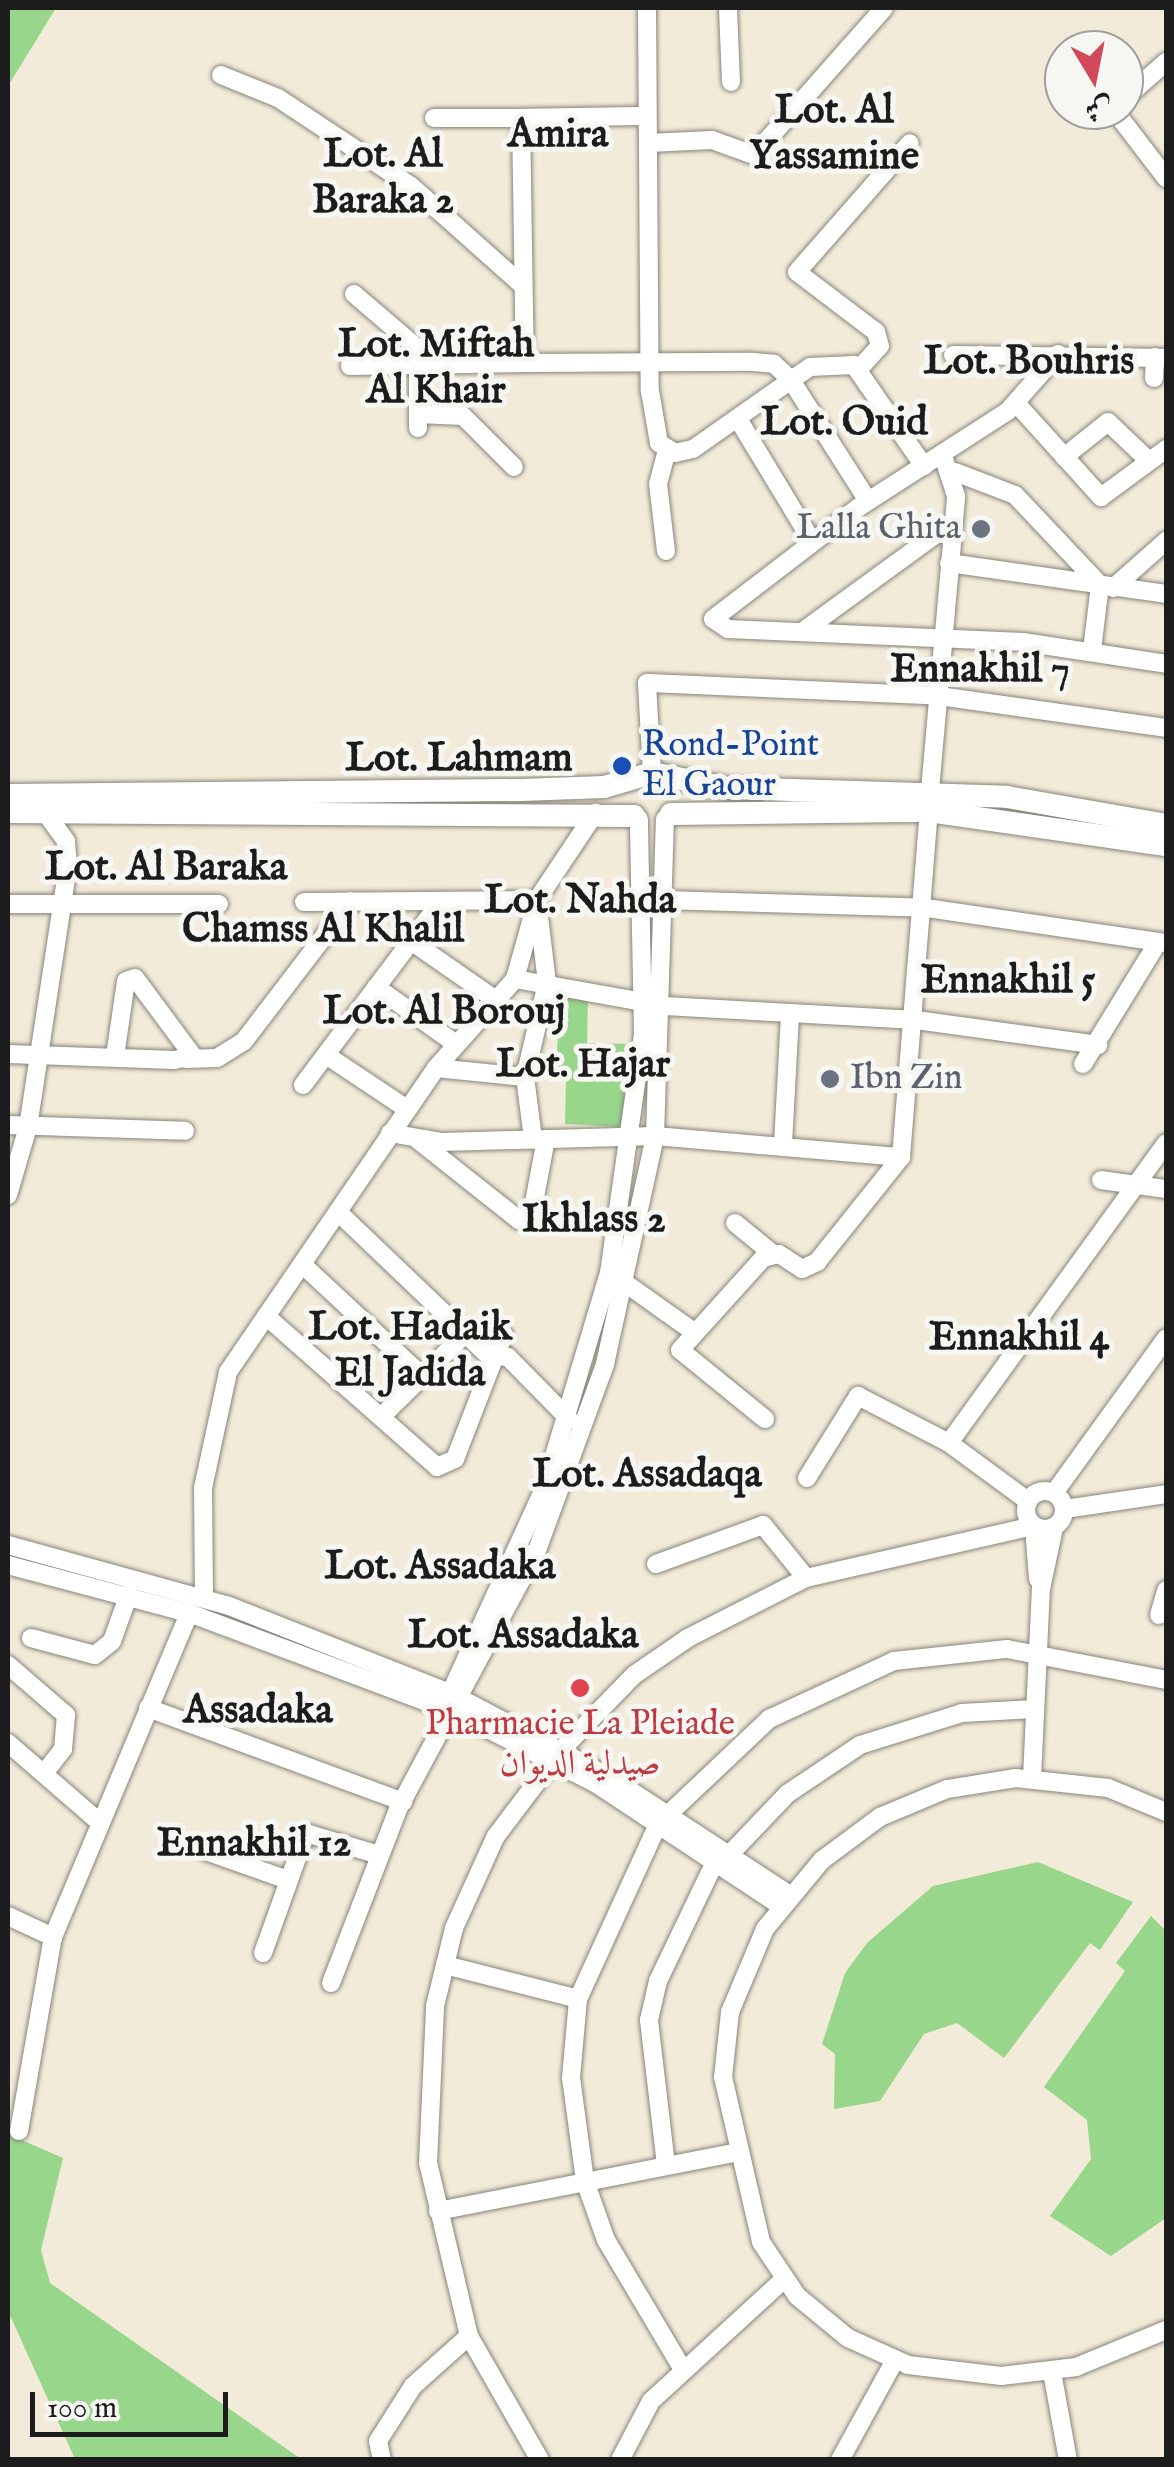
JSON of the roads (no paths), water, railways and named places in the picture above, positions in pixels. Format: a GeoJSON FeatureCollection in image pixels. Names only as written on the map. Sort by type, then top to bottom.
{"type":"FeatureCollection","features":[{"type":"Feature","properties":{"kind":"main road"},"geometry":{"type":"LineString","coordinates":[[651,776],[676,791],[668,817]]}},
{"type":"Feature","properties":{"kind":"main road"},"geometry":{"type":"LineString","coordinates":[[636,818],[627,792],[651,776]]}},
{"type":"Feature","properties":{"kind":"main road"},"geometry":{"type":"LineString","coordinates":[[8,795],[522,790],[651,776],[728,788],[930,801],[1166,824]]}},
{"type":"Feature","properties":{"kind":"main road"},"geometry":{"type":"LineString","coordinates":[[8,812],[595,813],[636,818],[930,801],[1166,845]]}},
{"type":"Feature","properties":{"kind":"street"},"geometry":{"type":"LineString","coordinates":[[646,8],[653,422],[667,451],[658,484],[666,551]]}},
{"type":"Feature","properties":{"kind":"street"},"geometry":{"type":"LineString","coordinates":[[728,8],[731,82]]}},
{"type":"Feature","properties":{"kind":"street"},"geometry":{"type":"LineString","coordinates":[[648,144],[712,140],[754,155],[884,8]]}},
{"type":"Feature","properties":{"kind":"street"},"geometry":{"type":"LineString","coordinates":[[1144,81],[1166,62]]}},
{"type":"Feature","properties":{"kind":"street"},"geometry":{"type":"LineString","coordinates":[[221,75],[278,98],[411,186],[522,286]]}},
{"type":"Feature","properties":{"kind":"street"},"geometry":{"type":"LineString","coordinates":[[434,118],[647,116]]}},
{"type":"Feature","properties":{"kind":"street"},"geometry":{"type":"LineString","coordinates":[[521,118],[525,363]]}},
{"type":"Feature","properties":{"kind":"street"},"geometry":{"type":"LineString","coordinates":[[1129,130],[1166,178]]}},
{"type":"Feature","properties":{"kind":"street"},"geometry":{"type":"LineString","coordinates":[[667,451],[684,452],[810,367],[859,369],[880,346],[876,332],[798,272],[910,143]]}},
{"type":"Feature","properties":{"kind":"street"},"geometry":{"type":"LineString","coordinates":[[354,294],[427,365]]}},
{"type":"Feature","properties":{"kind":"street"},"geometry":{"type":"LineString","coordinates":[[1058,354],[1016,403],[944,456],[868,501],[712,619],[728,629],[941,636],[1092,650],[1166,664]]}},
{"type":"Feature","properties":{"kind":"street"},"geometry":{"type":"LineString","coordinates":[[953,355],[1161,358],[1154,378]]}},
{"type":"Feature","properties":{"kind":"street"},"geometry":{"type":"LineString","coordinates":[[350,366],[774,364],[791,380],[868,501]]}},
{"type":"Feature","properties":{"kind":"street"},"geometry":{"type":"LineString","coordinates":[[427,365],[418,421],[463,416],[514,466]]}},
{"type":"Feature","properties":{"kind":"street"},"geometry":{"type":"LineString","coordinates":[[859,369],[924,466]]}},
{"type":"Feature","properties":{"kind":"street"},"geometry":{"type":"LineString","coordinates":[[1016,403],[1105,498],[1147,460],[1166,449]]}},
{"type":"Feature","properties":{"kind":"street"},"geometry":{"type":"LineString","coordinates":[[738,419],[812,541]]}},
{"type":"Feature","properties":{"kind":"street"},"geometry":{"type":"LineString","coordinates":[[1064,457],[1108,422],[1147,460]]}},
{"type":"Feature","properties":{"kind":"street"},"geometry":{"type":"LineString","coordinates":[[944,456],[956,472],[1015,495],[1107,586]]}},
{"type":"Feature","properties":{"kind":"street"},"geometry":{"type":"LineString","coordinates":[[736,1223],[773,1254],[811,1267],[900,1157],[926,908],[941,636],[956,472]]}},
{"type":"Feature","properties":{"kind":"street"},"geometry":{"type":"LineString","coordinates":[[805,629],[952,522]]}},
{"type":"Feature","properties":{"kind":"street"},"geometry":{"type":"LineString","coordinates":[[1092,650],[1107,586],[1166,541]]}},
{"type":"Feature","properties":{"kind":"street"},"geometry":{"type":"LineString","coordinates":[[948,563],[1166,594]]}},
{"type":"Feature","properties":{"kind":"street"},"geometry":{"type":"LineString","coordinates":[[629,674],[647,683],[939,696],[1166,728]]}},
{"type":"Feature","properties":{"kind":"street"},"geometry":{"type":"LineString","coordinates":[[647,683],[651,776]]}},
{"type":"Feature","properties":{"kind":"street"},"geometry":{"type":"LineString","coordinates":[[45,812],[68,854]]}},
{"type":"Feature","properties":{"kind":"street"},"geometry":{"type":"LineString","coordinates":[[8,1195],[28,1126],[41,1056],[68,854],[93,812]]}},
{"type":"Feature","properties":{"kind":"street"},"geometry":{"type":"LineString","coordinates":[[204,1598],[203,1488],[222,1386],[436,1068],[493,998],[515,979],[537,900],[595,813]]}},
{"type":"Feature","properties":{"kind":"street"},"geometry":{"type":"LineString","coordinates":[[332,1983],[402,1802],[563,1491],[654,1136],[665,1006],[663,900],[668,817]]}},
{"type":"Feature","properties":{"kind":"street"},"geometry":{"type":"LineString","coordinates":[[453,1703],[570,1419],[617,1277],[634,1135],[644,1001],[636,818]]}},
{"type":"Feature","properties":{"kind":"street"},"geometry":{"type":"LineString","coordinates":[[304,902],[537,900]]}},
{"type":"Feature","properties":{"kind":"street"},"geometry":{"type":"LineString","coordinates":[[418,1140],[520,1220],[532,1214],[540,1139],[525,1077],[547,983],[537,900]]}},
{"type":"Feature","properties":{"kind":"street"},"geometry":{"type":"LineString","coordinates":[[663,900],[926,908],[1162,943],[1083,1064]]}},
{"type":"Feature","properties":{"kind":"street"},"geometry":{"type":"LineString","coordinates":[[8,1054],[217,1058],[244,1042],[351,901]]}},
{"type":"Feature","properties":{"kind":"street"},"geometry":{"type":"LineString","coordinates":[[303,1085],[441,901]]}},
{"type":"Feature","properties":{"kind":"street"},"geometry":{"type":"LineString","coordinates":[[8,904],[219,904]]}},
{"type":"Feature","properties":{"kind":"street"},"geometry":{"type":"LineString","coordinates":[[411,942],[493,998]]}},
{"type":"Feature","properties":{"kind":"street"},"geometry":{"type":"LineString","coordinates":[[115,1056],[132,977],[193,1046],[185,1060]]}},
{"type":"Feature","properties":{"kind":"street"},"geometry":{"type":"LineString","coordinates":[[515,979],[665,1006],[916,1020],[1098,1044]]}},
{"type":"Feature","properties":{"kind":"street"},"geometry":{"type":"LineString","coordinates":[[376,988],[456,1044]]}},
{"type":"Feature","properties":{"kind":"street"},"geometry":{"type":"LineString","coordinates":[[783,1144],[790,1013]]}},
{"type":"Feature","properties":{"kind":"street"},"geometry":{"type":"LineString","coordinates":[[326,1054],[407,1109]]}},
{"type":"Feature","properties":{"kind":"street"},"geometry":{"type":"LineString","coordinates":[[436,1068],[525,1077]]}},
{"type":"Feature","properties":{"kind":"street"},"geometry":{"type":"LineString","coordinates":[[8,1126],[185,1131]]}},
{"type":"Feature","properties":{"kind":"street"},"geometry":{"type":"LineString","coordinates":[[390,1133],[418,1140],[634,1135],[783,1144],[900,1157]]}},
{"type":"Feature","properties":{"kind":"street"},"geometry":{"type":"LineString","coordinates":[[949,1443],[1142,1185],[1166,1143]]}},
{"type":"Feature","properties":{"kind":"street"},"geometry":{"type":"LineString","coordinates":[[1101,1180],[1166,1189]]}},
{"type":"Feature","properties":{"kind":"street"},"geometry":{"type":"LineString","coordinates":[[338,1212],[465,1334],[494,1358],[508,1358],[570,1419]]}},
{"type":"Feature","properties":{"kind":"street"},"geometry":{"type":"LineString","coordinates":[[765,1419],[680,1350],[773,1254]]}},
{"type":"Feature","properties":{"kind":"street"},"geometry":{"type":"LineString","coordinates":[[302,1264],[422,1376]]}},
{"type":"Feature","properties":{"kind":"street"},"geometry":{"type":"LineString","coordinates":[[617,1277],[694,1332]]}},
{"type":"Feature","properties":{"kind":"street"},"geometry":{"type":"LineString","coordinates":[[266,1316],[431,1464],[451,1463],[504,1335]]}},
{"type":"Feature","properties":{"kind":"street"},"geometry":{"type":"LineString","coordinates":[[380,1417],[465,1334]]}},
{"type":"Feature","properties":{"kind":"street"},"geometry":{"type":"LineString","coordinates":[[1032,1778],[1040,1590],[1060,1501],[1166,1338]]}},
{"type":"Feature","properties":{"kind":"street"},"geometry":{"type":"LineString","coordinates":[[807,1478],[858,1396],[949,1443],[1028,1502],[1166,1494]]}},
{"type":"Feature","properties":{"kind":"street"},"geometry":{"type":"LineString","coordinates":[[1028,1502],[1040,1590]]}},
{"type":"Feature","properties":{"kind":"street"},"geometry":{"type":"LineString","coordinates":[[656,1564],[763,1526],[806,1578]]}},
{"type":"Feature","properties":{"kind":"street"},"geometry":{"type":"LineString","coordinates":[[540,2460],[469,2336],[438,2211],[424,2081],[445,1966],[496,1836],[557,1755],[634,1675],[806,1578],[1034,1527],[1054,1528]]}},
{"type":"Feature","properties":{"kind":"street"},"geometry":{"type":"LineString","coordinates":[[8,1544],[204,1598],[231,1617],[453,1703],[557,1755],[785,1900]]}},
{"type":"Feature","properties":{"kind":"street"},"geometry":{"type":"LineString","coordinates":[[8,1565],[189,1613],[231,1617]]}},
{"type":"Feature","properties":{"kind":"street"},"geometry":{"type":"LineString","coordinates":[[1159,1615],[1166,1590]]}},
{"type":"Feature","properties":{"kind":"street"},"geometry":{"type":"LineString","coordinates":[[31,1638],[94,1655],[112,1641],[129,1594]]}},
{"type":"Feature","properties":{"kind":"street"},"geometry":{"type":"LineString","coordinates":[[19,2131],[53,1936],[98,1820],[189,1613]]}},
{"type":"Feature","properties":{"kind":"street"},"geometry":{"type":"LineString","coordinates":[[682,2368],[628,2285],[585,2181],[571,2078],[578,1999],[662,1819],[769,1720],[844,1677],[940,1652],[1036,1651],[1166,1680]]}},
{"type":"Feature","properties":{"kind":"street"},"geometry":{"type":"LineString","coordinates":[[8,1666],[66,1715],[63,1749],[44,1773]]}},
{"type":"Feature","properties":{"kind":"street"},"geometry":{"type":"LineString","coordinates":[[148,1708],[402,1802]]}},
{"type":"Feature","properties":{"kind":"street"},"geometry":{"type":"LineString","coordinates":[[666,2165],[650,2020],[658,1981],[722,1858],[787,1794],[860,1745],[962,1713],[1034,1709]]}},
{"type":"Feature","properties":{"kind":"street"},"geometry":{"type":"LineString","coordinates":[[8,1743],[98,1820]]}},
{"type":"Feature","properties":{"kind":"street"},"geometry":{"type":"LineString","coordinates":[[1166,1812],[1108,1788],[1032,1778],[970,1784],[902,1806],[840,1844],[785,1900],[743,1969],[726,2035],[735,2153],[752,2223],[784,2279],[835,2329],[895,2360],[976,2376],[1052,2372],[1166,2330]]}},
{"type":"Feature","properties":{"kind":"street"},"geometry":{"type":"LineString","coordinates":[[263,1952],[288,1880],[311,1831],[379,1855]]}},
{"type":"Feature","properties":{"kind":"street"},"geometry":{"type":"LineString","coordinates":[[203,1850],[288,1880]]}},
{"type":"Feature","properties":{"kind":"street"},"geometry":{"type":"LineString","coordinates":[[8,1916],[53,1936]]}},
{"type":"Feature","properties":{"kind":"street"},"geometry":{"type":"LineString","coordinates":[[445,1966],[578,1999]]}},
{"type":"Feature","properties":{"kind":"street"},"geometry":{"type":"LineString","coordinates":[[438,2211],[735,2153]]}},
{"type":"Feature","properties":{"kind":"street"},"geometry":{"type":"LineString","coordinates":[[620,2460],[640,2418],[682,2368],[784,2279]]}},
{"type":"Feature","properties":{"kind":"street"},"geometry":{"type":"LineString","coordinates":[[382,2460],[378,2441],[413,2386],[469,2336]]}},
{"type":"Feature","properties":{"kind":"street"},"geometry":{"type":"LineString","coordinates":[[840,2460],[895,2360]]}},
{"type":"Feature","properties":{"kind":"street"},"geometry":{"type":"LineString","coordinates":[[1052,2372],[1068,2460]]}},
{"type":"Feature","properties":{"kind":"place","name":"Lalla Ghita"},"geometry":{"type":"Point","coordinates":[981,529]}},
{"type":"Feature","properties":{"kind":"place","name":"Rond-Point El Gaour"},"geometry":{"type":"Point","coordinates":[622,766]}},
{"type":"Feature","properties":{"kind":"place","name":"Ibn Zin"},"geometry":{"type":"Point","coordinates":[830,1079]}},
{"type":"Feature","properties":{"kind":"place","name":"Pharmacie La Pleiade صيدلية الديوان"},"geometry":{"type":"Point","coordinates":[580,1688]}},
{"type":"Feature","properties":{"kind":"district","name":"Lot. Al Yassamine"},"geometry":{"type":"Point","coordinates":[834,135]}},
{"type":"Feature","properties":{"kind":"district","name":"Amira"},"geometry":{"type":"Point","coordinates":[558,136]}},
{"type":"Feature","properties":{"kind":"district","name":"Lot. Al Baraka 2"},"geometry":{"type":"Point","coordinates":[383,179]}},
{"type":"Feature","properties":{"kind":"district","name":"Lot. Bouhris"},"geometry":{"type":"Point","coordinates":[1029,363]}},
{"type":"Feature","properties":{"kind":"district","name":"Lot. Miftah Al Khair"},"geometry":{"type":"Point","coordinates":[436,369]}},
{"type":"Feature","properties":{"kind":"district","name":"Lot. Ouid"},"geometry":{"type":"Point","coordinates":[844,424]}},
{"type":"Feature","properties":{"kind":"district","name":"Ennakhil 7"},"geometry":{"type":"Point","coordinates":[980,671]}},
{"type":"Feature","properties":{"kind":"district","name":"Lot. Lahmam"},"geometry":{"type":"Point","coordinates":[459,760]}},
{"type":"Feature","properties":{"kind":"district","name":"Lot. Al Baraka"},"geometry":{"type":"Point","coordinates":[166,869]}},
{"type":"Feature","properties":{"kind":"district","name":"Lot. Nahda"},"geometry":{"type":"Point","coordinates":[580,902]}},
{"type":"Feature","properties":{"kind":"district","name":"Chamss Al Khalil"},"geometry":{"type":"Point","coordinates":[323,931]}},
{"type":"Feature","properties":{"kind":"district","name":"Ennakhil 5"},"geometry":{"type":"Point","coordinates":[1008,982]}},
{"type":"Feature","properties":{"kind":"district","name":"Lot. Al Borouj"},"geometry":{"type":"Point","coordinates":[444,1013]}},
{"type":"Feature","properties":{"kind":"district","name":"Lot. Hajar"},"geometry":{"type":"Point","coordinates":[583,1066]}},
{"type":"Feature","properties":{"kind":"district","name":"Ikhlass 2"},"geometry":{"type":"Point","coordinates":[594,1221]}},
{"type":"Feature","properties":{"kind":"district","name":"Ennakhil 4"},"geometry":{"type":"Point","coordinates":[1019,1339]}},
{"type":"Feature","properties":{"kind":"district","name":"Lot. Hadaik El Jadida"},"geometry":{"type":"Point","coordinates":[410,1352]}},
{"type":"Feature","properties":{"kind":"district","name":"Lot. Assadaqa"},"geometry":{"type":"Point","coordinates":[647,1476]}},
{"type":"Feature","properties":{"kind":"district","name":"Lot. Assadaka"},"geometry":{"type":"Point","coordinates":[440,1568]}},
{"type":"Feature","properties":{"kind":"district","name":"Lot. Assadaka"},"geometry":{"type":"Point","coordinates":[523,1637]}},
{"type":"Feature","properties":{"kind":"district","name":"Assadaka"},"geometry":{"type":"Point","coordinates":[258,1712]}},
{"type":"Feature","properties":{"kind":"district","name":"Ennakhil 12"},"geometry":{"type":"Point","coordinates":[254,1845]}}]}
